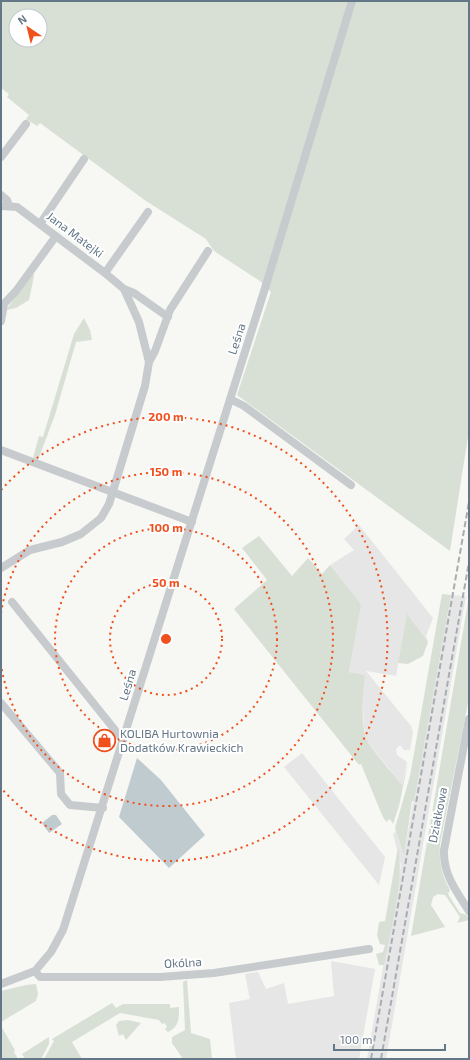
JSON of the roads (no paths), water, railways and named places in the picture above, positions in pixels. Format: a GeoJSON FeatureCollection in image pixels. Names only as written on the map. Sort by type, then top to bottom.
{"type":"FeatureCollection","features":[{"type":"Feature","properties":{"kind":"street","name":"Leśna"},"geometry":{"type":"LineString","coordinates":[[35,971],[51,952],[63,930],[103,808],[266,285],[352,1]]}},
{"type":"Feature","properties":{"kind":"street"},"geometry":{"type":"LineString","coordinates":[[1,157],[26,124]]}},
{"type":"Feature","properties":{"kind":"street"},"geometry":{"type":"LineString","coordinates":[[40,224],[84,160]]}},
{"type":"Feature","properties":{"kind":"street","name":"Jana Matejki"},"geometry":{"type":"LineString","coordinates":[[1,195],[7,200],[5,206],[17,207],[124,289],[134,293],[168,317],[158,344],[148,362]]}},
{"type":"Feature","properties":{"kind":"street"},"geometry":{"type":"LineString","coordinates":[[105,273],[148,212]]}},
{"type":"Feature","properties":{"kind":"street"},"geometry":{"type":"LineString","coordinates":[[1,321],[3,306],[56,236]]}},
{"type":"Feature","properties":{"kind":"street"},"geometry":{"type":"LineString","coordinates":[[168,317],[208,251]]}},
{"type":"Feature","properties":{"kind":"street","name":"Jana Matejki"},"geometry":{"type":"LineString","coordinates":[[1,568],[30,550],[72,538],[91,527],[101,518],[113,492],[145,386],[148,362],[139,322],[124,289]]}},
{"type":"Feature","properties":{"kind":"street"},"geometry":{"type":"LineString","coordinates":[[230,399],[244,406],[351,485]]}},
{"type":"Feature","properties":{"kind":"street"},"geometry":{"type":"LineString","coordinates":[[1,450],[192,522]]}},
{"type":"Feature","properties":{"kind":"street"},"geometry":{"type":"LineString","coordinates":[[12,602],[123,740]]}},
{"type":"Feature","properties":{"kind":"street"},"geometry":{"type":"LineString","coordinates":[[1,703],[60,774],[61,794],[70,804],[103,808]]}},
{"type":"Feature","properties":{"kind":"street","name":"Działkowa"},"geometry":{"type":"LineString","coordinates":[[469,719],[444,850],[444,860],[449,879],[469,911]]}},
{"type":"Feature","properties":{"kind":"street","name":"Okólna"},"geometry":{"type":"LineString","coordinates":[[35,971],[40,977],[160,976],[214,973],[369,949]]}},
{"type":"Feature","properties":{"kind":"street"},"geometry":{"type":"LineString","coordinates":[[1,984],[35,971]]}},
{"type":"Feature","properties":{"kind":"railway"},"geometry":{"type":"LineString","coordinates":[[371,1059],[469,502]]}},
{"type":"Feature","properties":{"kind":"railway"},"geometry":{"type":"LineString","coordinates":[[381,1059],[469,562]]}},
{"type":"Feature","properties":{"kind":"place","name":"KOLIBA Hurtownia Dodatków Krawieckich"},"geometry":{"type":"Point","coordinates":[105,741]}}]}
